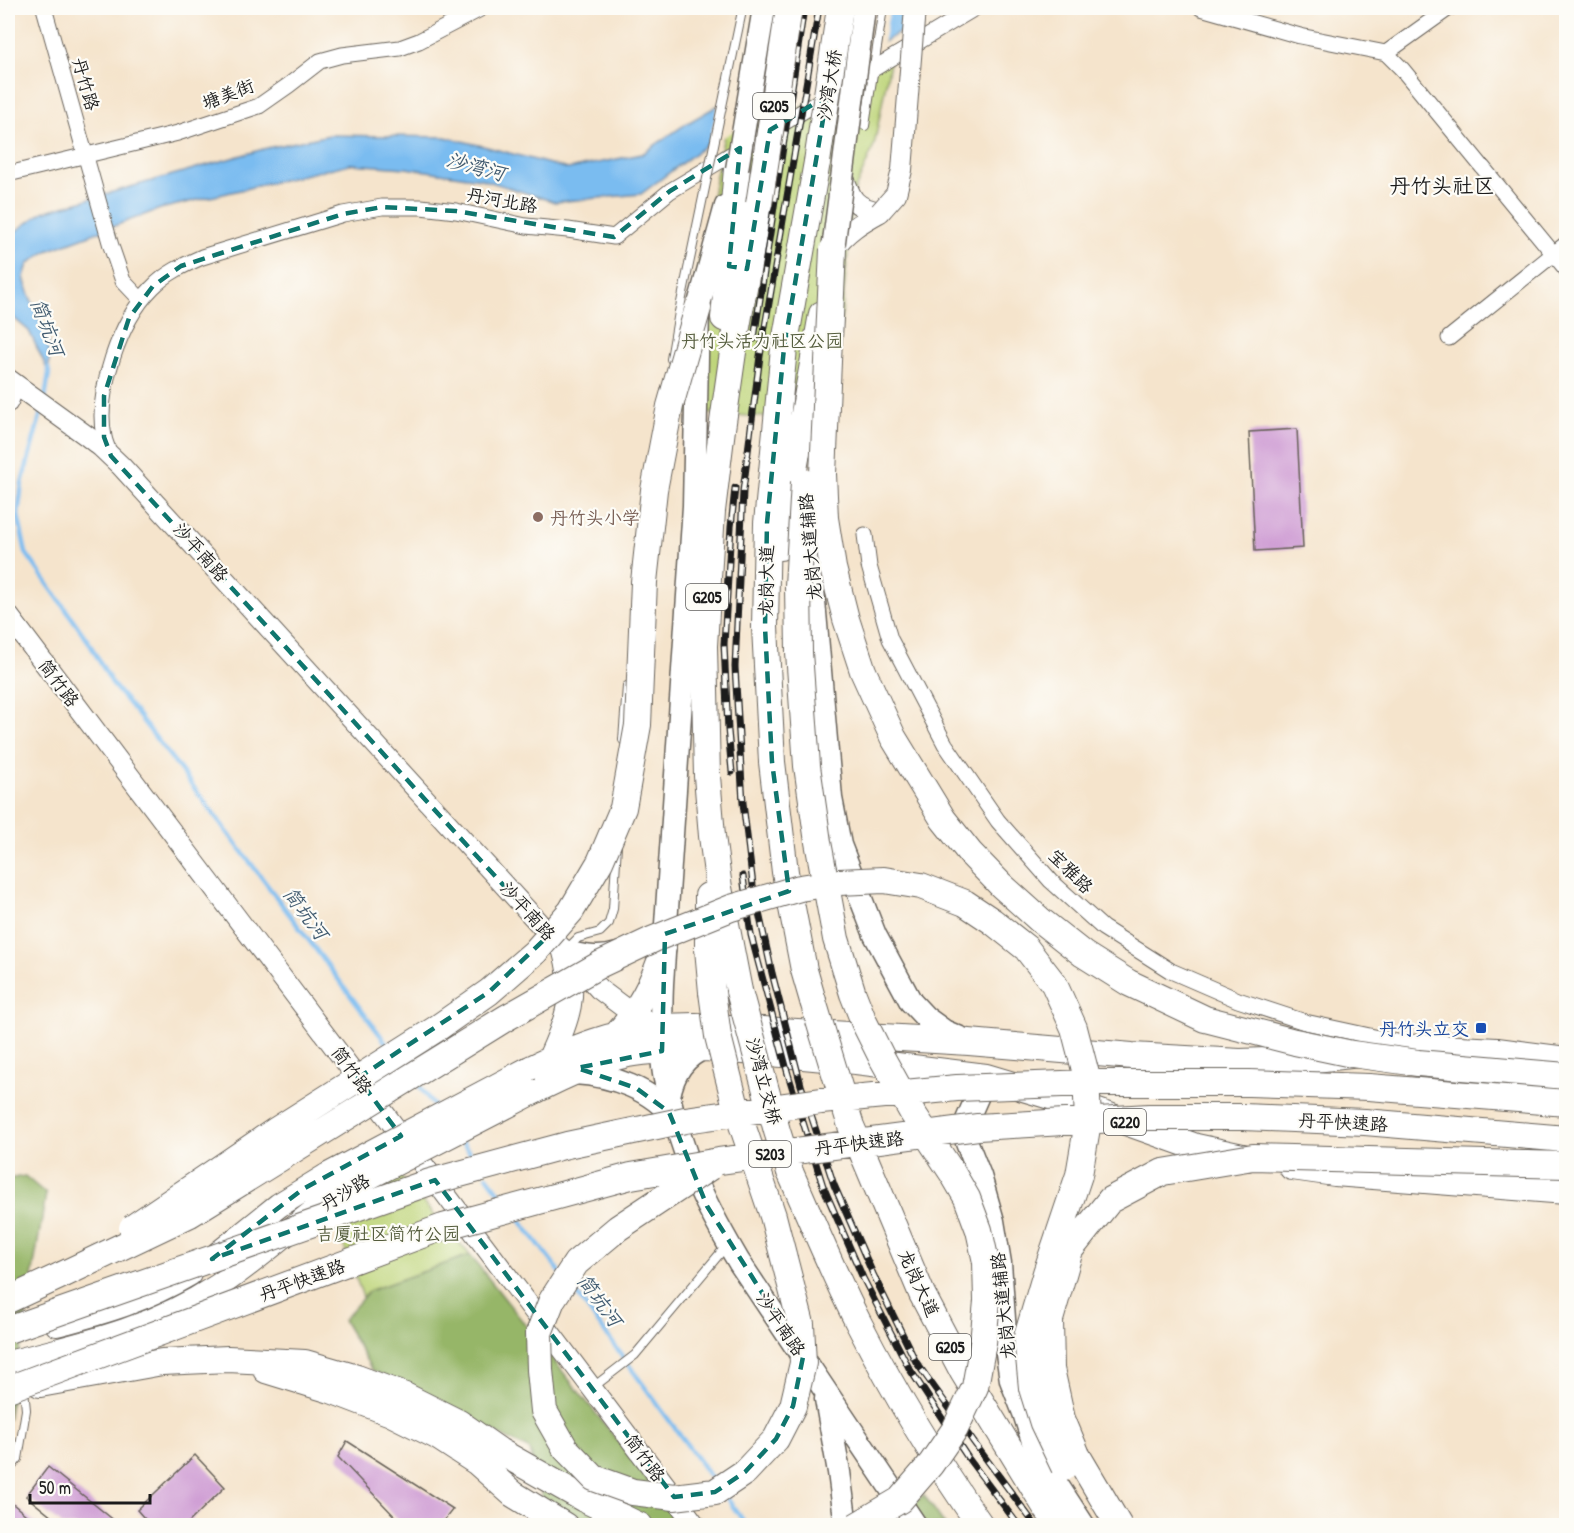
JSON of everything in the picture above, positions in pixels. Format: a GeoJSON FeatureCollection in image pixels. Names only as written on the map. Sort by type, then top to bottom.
{"type":"FeatureCollection","features":[{"type":"Feature","properties":{"kind":"highway","name":"G205"},"geometry":{"type":"LineString","coordinates":[[712,836],[707,776],[704,646],[712,511],[735,338],[759,204],[789,8]]}},
{"type":"Feature","properties":{"kind":"highway","name":"沙湾大桥"},"geometry":{"type":"LineString","coordinates":[[817,162],[840,8]]}},
{"type":"Feature","properties":{"kind":"highway","name":"龙岗大道"},"geometry":{"type":"LineString","coordinates":[[817,162],[783,348],[767,523],[765,627],[772,762],[784,872],[804,970],[851,1126],[922,1294],[958,1362],[1059,1526]]}},
{"type":"Feature","properties":{"kind":"highway"},"geometry":{"type":"LineString","coordinates":[[722,429],[720,371],[737,169]]}},
{"type":"Feature","properties":{"kind":"highway"},"geometry":{"type":"LineString","coordinates":[[765,627],[833,249]]}},
{"type":"Feature","properties":{"kind":"highway"},"geometry":{"type":"LineString","coordinates":[[833,249],[823,474],[825,518],[833,568],[863,671],[893,737],[943,819],[970,853],[1040,920],[1083,954],[1129,983],[1205,1018],[1295,1042],[1352,1054],[1418,1063],[1566,1076]]}},
{"type":"Feature","properties":{"kind":"highway"},"geometry":{"type":"LineString","coordinates":[[62,1275],[275,1131],[489,992],[535,952],[571,911],[600,862],[623,808],[638,725],[644,582],[654,490],[689,310]]}},
{"type":"Feature","properties":{"kind":"highway"},"geometry":{"type":"LineString","coordinates":[[804,482],[798,586],[800,663],[807,766],[836,939],[853,994],[882,1058],[912,1112],[967,1198],[980,1230],[986,1262],[987,1301],[975,1387],[955,1429],[931,1464],[900,1500],[856,1526]]}},
{"type":"Feature","properties":{"kind":"highway"},"geometry":{"type":"LineString","coordinates":[[712,836],[708,896],[708,949],[718,1036],[736,1107],[773,1216],[801,1324],[803,1363],[793,1406],[776,1439],[745,1472],[715,1491],[674,1497],[633,1492],[594,1478],[565,1448],[544,1411],[539,1333],[552,1300],[576,1263],[618,1228],[719,1161]]}},
{"type":"Feature","properties":{"kind":"highway","name":"沙湾立交桥"},"geometry":{"type":"LineString","coordinates":[[712,836],[719,888],[739,991],[790,1172],[857,1321],[907,1412],[981,1526]]}},
{"type":"Feature","properties":{"kind":"highway"},"geometry":{"type":"LineString","coordinates":[[8,1300],[190,1214],[506,1018],[600,964],[654,939],[731,908],[800,888],[839,882],[884,880],[921,886],[965,903],[1026,948],[1054,984],[1074,1028],[1086,1074],[1088,1122],[1079,1175],[1027,1337],[1032,1388],[1043,1423],[1119,1526]]}},
{"type":"Feature","properties":{"kind":"highway"},"geometry":{"type":"LineString","coordinates":[[678,1044],[695,1026],[969,1042],[1132,1056],[1240,1062],[1315,1059],[1422,1047],[1497,1051],[1566,1060]]}},
{"type":"Feature","properties":{"kind":"highway","name":"G220"},"geometry":{"type":"LineString","coordinates":[[678,1044],[856,1061],[986,1077],[1067,1101],[1196,1147],[1274,1164],[1335,1173],[1566,1191]]}},
{"type":"Feature","properties":{"kind":"highway","name":"丹平快速路"},"geometry":{"type":"LineString","coordinates":[[8,1330],[430,1182],[567,1145],[685,1120],[821,1101],[957,1088],[1089,1083],[1249,1083],[1368,1087],[1566,1103]]}},
{"type":"Feature","properties":{"kind":"highway","name":"丹平快速路"},"geometry":{"type":"LineString","coordinates":[[13,1389],[443,1227],[631,1176],[719,1161],[978,1127],[1149,1117],[1365,1122],[1566,1139]]}},
{"type":"Feature","properties":{"kind":"highway"},"geometry":{"type":"LineString","coordinates":[[1107,1526],[1070,1461],[1052,1369],[1050,1320],[1070,1250],[1110,1200],[1162,1172],[1252,1157],[1566,1165]]}},
{"type":"Feature","properties":{"kind":"highway"},"geometry":{"type":"LineString","coordinates":[[13,1389],[162,1362],[228,1359],[305,1363],[357,1378],[405,1396],[459,1423],[499,1451],[574,1493],[640,1526]]}},
{"type":"Feature","properties":{"kind":"highway"},"geometry":{"type":"LineString","coordinates":[[228,1359],[331,1390],[391,1413],[437,1436],[477,1462],[513,1494],[566,1526]]}},
{"type":"Feature","properties":{"kind":"main road"},"geometry":{"type":"LineString","coordinates":[[669,1096],[673,1079],[682,1064],[696,1052],[678,1044],[664,947],[694,506],[689,310],[737,169],[750,8]]}},
{"type":"Feature","properties":{"kind":"main road","name":"龙岗大道辅路"},"geometry":{"type":"LineString","coordinates":[[864,8],[804,482],[831,798],[840,845],[859,898],[875,935],[911,1002],[926,1018],[944,1031],[969,1042]]}},
{"type":"Feature","properties":{"kind":"main road"},"geometry":{"type":"LineString","coordinates":[[540,1063],[568,1015],[572,991],[570,969],[564,952],[602,958],[613,956],[632,947],[654,922],[664,900],[669,874]]}},
{"type":"Feature","properties":{"kind":"main road"},"geometry":{"type":"LineString","coordinates":[[616,1034],[633,1013],[648,986],[664,947]]}},
{"type":"Feature","properties":{"kind":"main road","name":"丹沙路"},"geometry":{"type":"LineString","coordinates":[[8,1363],[97,1341],[127,1331],[193,1301],[247,1266],[298,1222],[335,1183],[540,1063],[600,1038],[616,1034],[678,1044]]}},
{"type":"Feature","properties":{"kind":"main road","name":"丹沙路"},"geometry":{"type":"LineString","coordinates":[[8,1336],[145,1298],[190,1273],[232,1244],[279,1205],[335,1183],[574,1073],[602,1062],[678,1044]]}},
{"type":"Feature","properties":{"kind":"main road","name":"沙平南路"},"geometry":{"type":"LineString","coordinates":[[678,1044],[663,1069],[676,1122],[693,1174],[707,1206],[728,1244],[915,1526]]}},
{"type":"Feature","properties":{"kind":"main road"},"geometry":{"type":"LineString","coordinates":[[574,1073],[595,1075],[636,1088],[660,1103],[676,1122]]}},
{"type":"Feature","properties":{"kind":"main road","name":"龙岗大道辅路"},"geometry":{"type":"LineString","coordinates":[[986,1077],[967,1120],[967,1143],[980,1176],[993,1221],[1000,1263],[1005,1347],[1011,1380],[1038,1454],[1084,1526]]}},
{"type":"Feature","properties":{"kind":"main road"},"geometry":{"type":"LineString","coordinates":[[824,1389],[846,1526]]}},
{"type":"Feature","properties":{"kind":"street","name":"丹竹路"},"geometry":{"type":"LineString","coordinates":[[44,8],[111,246],[123,281],[141,300]]}},
{"type":"Feature","properties":{"kind":"street","name":"塘美街"},"geometry":{"type":"LineString","coordinates":[[8,174],[88,163],[259,106],[320,61],[410,45],[482,8]]}},
{"type":"Feature","properties":{"kind":"street"},"geometry":{"type":"LineString","coordinates":[[833,249],[844,235],[880,212],[896,194],[902,170],[915,8]]}},
{"type":"Feature","properties":{"kind":"street","name":"丹河北路"},"geometry":{"type":"LineString","coordinates":[[111,456],[104,437],[102,418],[108,374],[120,336],[129,318],[153,286],[181,266],[202,257],[343,214],[382,207],[421,207],[456,211],[526,226],[614,237],[670,191],[975,8]]}},
{"type":"Feature","properties":{"kind":"street"},"geometry":{"type":"LineString","coordinates":[[1201,8],[1300,36],[1386,53],[1402,69],[1566,269]]}},
{"type":"Feature","properties":{"kind":"street"},"geometry":{"type":"LineString","coordinates":[[1386,53],[1449,8]]}},
{"type":"Feature","properties":{"kind":"street"},"geometry":{"type":"LineString","coordinates":[[843,175],[850,197],[865,210],[880,212]]}},
{"type":"Feature","properties":{"kind":"street"},"geometry":{"type":"LineString","coordinates":[[1449,338],[1566,244]]}},
{"type":"Feature","properties":{"kind":"street","name":"沙平南路"},"geometry":{"type":"LineString","coordinates":[[15,390],[87,436],[111,456],[599,989],[678,1044]]}},
{"type":"Feature","properties":{"kind":"street","name":"宝雅路"},"geometry":{"type":"LineString","coordinates":[[865,535],[869,566],[891,639],[945,744],[998,821],[1051,881],[1103,928],[1172,971],[1238,1000],[1305,1022],[1422,1047]]}},
{"type":"Feature","properties":{"kind":"street","name":"简竹路"},"geometry":{"type":"LineString","coordinates":[[8,615],[597,1384],[696,1526]]}},
{"type":"Feature","properties":{"kind":"street"},"geometry":{"type":"LineString","coordinates":[[1252,1061],[1268,1045],[1273,1031],[1272,1023],[1253,1005]]}},
{"type":"Feature","properties":{"kind":"lane"},"geometry":{"type":"LineString","coordinates":[[669,373],[689,310],[750,8]]}},
{"type":"Feature","properties":{"kind":"lane"},"geometry":{"type":"LineString","coordinates":[[865,126],[883,8]]}},
{"type":"Feature","properties":{"kind":"lane"},"geometry":{"type":"LineString","coordinates":[[634,607],[642,519],[664,395]]}},
{"type":"Feature","properties":{"kind":"lane"},"geometry":{"type":"LineString","coordinates":[[622,754],[628,674]]}},
{"type":"Feature","properties":{"kind":"lane"},"geometry":{"type":"LineString","coordinates":[[564,952],[578,938],[600,932],[609,923],[615,886],[622,766]]}},
{"type":"Feature","properties":{"kind":"lane"},"geometry":{"type":"LineString","coordinates":[[597,1384],[635,1355],[728,1244]]}},
{"type":"Feature","properties":{"kind":"lane"},"geometry":{"type":"LineString","coordinates":[[8,1471],[18,1459],[26,1410],[13,1389]]}},
{"type":"Feature","properties":{"kind":"highlighted area"},"geometry":{"type":"Polygon","coordinates":[[[827,96],[784,348],[767,523],[765,627],[772,762],[789,891],[665,934],[662,1051],[577,1068],[636,1088],[669,1112],[707,1206],[803,1357],[793,1406],[776,1439],[745,1472],[715,1492],[674,1497],[435,1180],[212,1259],[303,1189],[401,1136],[358,1078],[489,992],[549,935],[111,456],[104,437],[104,396],[129,318],[153,286],[181,266],[343,214],[382,207],[456,211],[614,237],[670,191],[740,148],[729,266],[747,269],[770,130],[827,96]]]}},
{"type":"Feature","properties":{"kind":"green space","name":"丹竹头活力社区公园"},"geometry":{"type":"Polygon","coordinates":[[[891,57],[874,146],[854,192],[831,421],[670,411],[727,120],[800,108],[891,57]]]}},
{"type":"Feature","properties":{"kind":"green space","name":"吉厦社区简竹公园"},"geometry":{"type":"Polygon","coordinates":[[[396,1172],[470,1255],[369,1291],[363,1297],[328,1204],[396,1172]]]}},
{"type":"Feature","properties":{"kind":"green space"},"geometry":{"type":"Polygon","coordinates":[[[25,1176],[46,1194],[8,1420],[8,1179],[25,1176]]]}},
{"type":"Feature","properties":{"kind":"green space"},"geometry":{"type":"Polygon","coordinates":[[[470,1255],[629,1455],[680,1525],[550,1525],[530,1450],[372,1370],[343,1320],[369,1291],[470,1255]]]}},
{"type":"Feature","properties":{"kind":"green space"},"geometry":{"type":"Polygon","coordinates":[[[924,1495],[945,1525],[925,1525],[911,1504],[924,1495]]]}},
{"type":"Feature","properties":{"kind":"water","name":"沙湾河"},"geometry":{"type":"Polygon","coordinates":[[[886,8],[942,8],[710,142],[641,194],[555,202],[481,179],[406,168],[350,164],[160,209],[47,251],[28,264],[24,277],[49,341],[49,373],[29,331],[8,313],[8,231],[13,233],[43,212],[267,148],[330,135],[445,137],[568,169],[642,154],[686,124],[886,8]]]}},
{"type":"Feature","properties":{"kind":"pier"},"geometry":{"type":"Polygon","coordinates":[[[880,8],[890,8],[883,45],[708,146],[719,101],[880,8]]]}},
{"type":"Feature","properties":{"kind":"building"},"geometry":{"type":"Polygon","coordinates":[[[1297,429],[1303,548],[1255,551],[1249,432],[1297,429]]]}},
{"type":"Feature","properties":{"kind":"building"},"geometry":{"type":"Polygon","coordinates":[[[347,1441],[453,1509],[441,1524],[400,1522],[338,1457],[347,1441]]]}},
{"type":"Feature","properties":{"kind":"building"},"geometry":{"type":"Polygon","coordinates":[[[195,1455],[225,1487],[185,1526],[151,1526],[137,1510],[195,1455]]]}},
{"type":"Feature","properties":{"kind":"building"},"geometry":{"type":"Polygon","coordinates":[[[48,1467],[121,1526],[63,1526],[26,1496],[48,1467]]]}},
{"type":"Feature","properties":{"kind":"building"},"geometry":{"type":"Polygon","coordinates":[[[13,1504],[39,1526],[8,1526],[8,1511],[13,1504]]]}},
{"type":"Feature","properties":{"kind":"waterway","name":"简坑河"},"geometry":{"type":"LineString","coordinates":[[45,398],[48,368]]}},
{"type":"Feature","properties":{"kind":"waterway","name":"简坑河"},"geometry":{"type":"LineString","coordinates":[[42,409],[22,483],[18,515],[26,553],[88,641],[113,685],[179,768],[390,1048]]}},
{"type":"Feature","properties":{"kind":"waterway","name":"简坑河"},"geometry":{"type":"LineString","coordinates":[[417,1083],[437,1110]]}},
{"type":"Feature","properties":{"kind":"waterway","name":"简坑河"},"geometry":{"type":"LineString","coordinates":[[459,1138],[475,1160]]}},
{"type":"Feature","properties":{"kind":"waterway","name":"简坑河"},"geometry":{"type":"LineString","coordinates":[[487,1176],[506,1201]]}},
{"type":"Feature","properties":{"kind":"waterway","name":"简坑河"},"geometry":{"type":"LineString","coordinates":[[516,1215],[560,1272]]}},
{"type":"Feature","properties":{"kind":"waterway","name":"简坑河"},"geometry":{"type":"LineString","coordinates":[[571,1286],[715,1483]]}},
{"type":"Feature","properties":{"kind":"waterway","name":"简坑河"},"geometry":{"type":"LineString","coordinates":[[724,1494],[747,1526]]}},
{"type":"Feature","properties":{"kind":"railway"},"geometry":{"type":"LineString","coordinates":[[754,339],[804,8]]}},
{"type":"Feature","properties":{"kind":"railway"},"geometry":{"type":"LineString","coordinates":[[819,8],[760,356],[743,491],[735,667],[743,803],[753,885],[772,973],[801,1085],[834,1185],[873,1274],[916,1362],[1036,1526]]}},
{"type":"Feature","properties":{"kind":"railway"},"geometry":{"type":"LineString","coordinates":[[732,772],[724,644],[735,488]]}},
{"type":"Feature","properties":{"kind":"railway"},"geometry":{"type":"LineString","coordinates":[[743,876],[751,935],[788,1074],[823,1186],[863,1278],[909,1368],[968,1458],[1019,1526]]}},
{"type":"Feature","properties":{"kind":"place","name":"丹竹头小学"},"geometry":{"type":"Point","coordinates":[538,517]}},
{"type":"Feature","properties":{"kind":"place","name":"丹竹头立交"},"geometry":{"type":"Point","coordinates":[1481,1028]}},
{"type":"Feature","properties":{"kind":"district","name":"丹竹头社区"},"geometry":{"type":"Point","coordinates":[1442,185]}}]}
